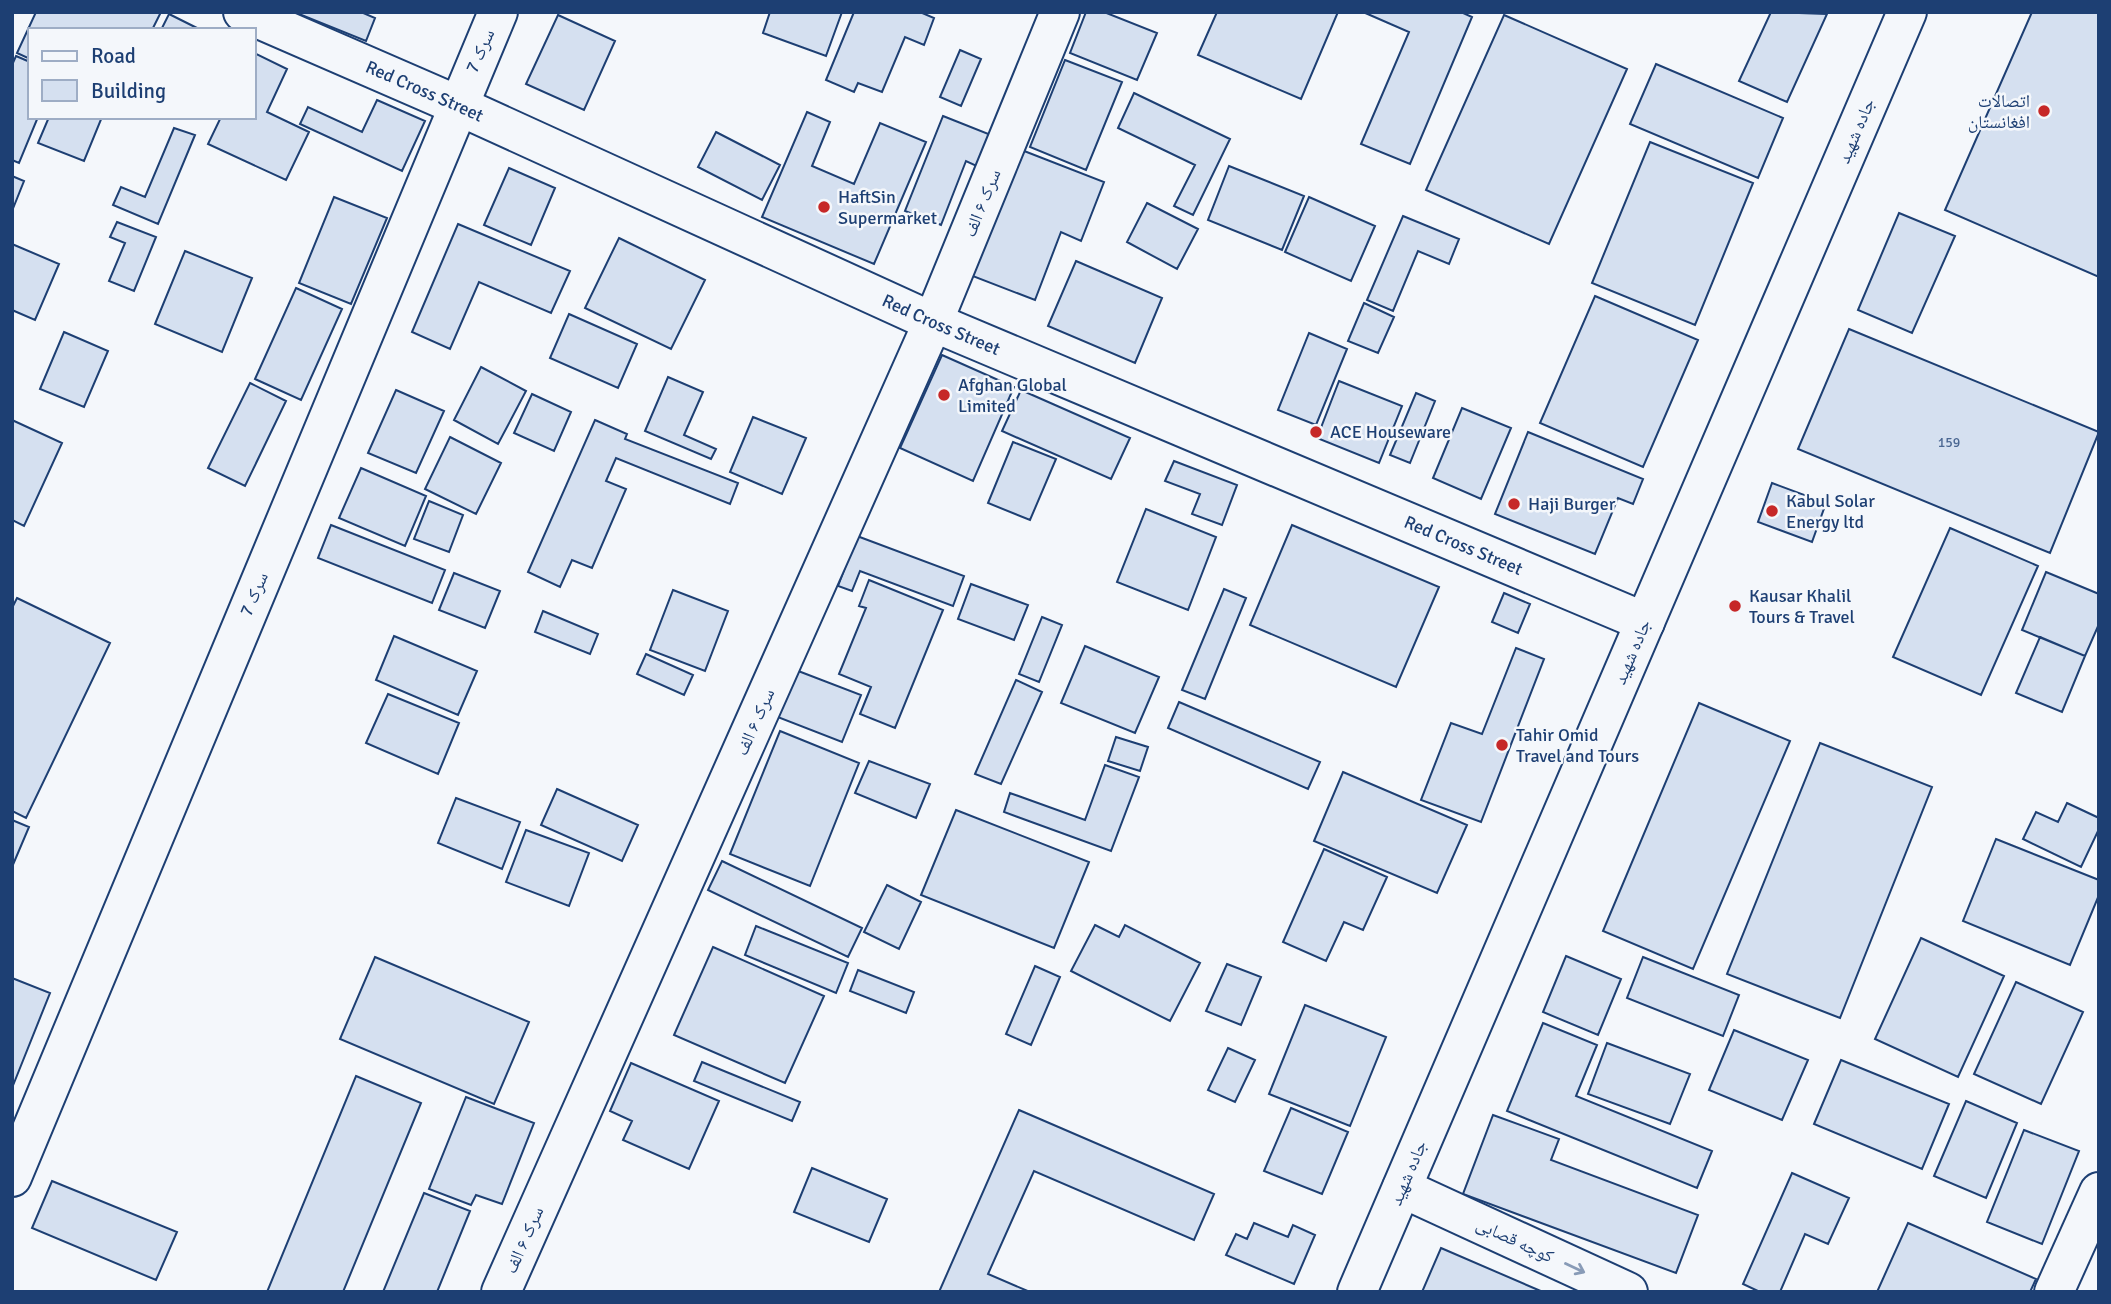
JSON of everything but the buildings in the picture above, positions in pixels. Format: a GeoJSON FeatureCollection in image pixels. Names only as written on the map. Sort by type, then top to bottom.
{"type":"FeatureCollection","features":[{"type":"Feature","properties":{"kind":"street","name":"Red Cross Street"},"geometry":{"type":"LineString","coordinates":[[243,12],[457,105],[933,322],[1645,622]]}},
{"type":"Feature","properties":{"kind":"street","name":"سرک 7"},"geometry":{"type":"LineString","coordinates":[[12,1177],[498,12]]}},
{"type":"Feature","properties":{"kind":"street","name":"سرک ۶ الف"},"geometry":{"type":"LineString","coordinates":[[501,1292],[933,322],[1060,12]]}},
{"type":"Feature","properties":{"kind":"street","name":"جاده شهید"},"geometry":{"type":"LineString","coordinates":[[1357,1292],[1907,12]]}},
{"type":"Feature","properties":{"kind":"street","name":"کوچه قصابی"},"geometry":{"type":"LineString","coordinates":[[1402,1188],[1628,1292]]}},
{"type":"Feature","properties":{"kind":"street"},"geometry":{"type":"LineString","coordinates":[[2054,1292],[2099,1192]]}},
{"type":"Feature","properties":{"kind":"place","name":"اتصالات افغانستان"},"geometry":{"type":"Point","coordinates":[2044,111]}},
{"type":"Feature","properties":{"kind":"place","name":"HaftSin Supermarket"},"geometry":{"type":"Point","coordinates":[824,207]}},
{"type":"Feature","properties":{"kind":"place","name":"Afghan Global Limited"},"geometry":{"type":"Point","coordinates":[944,395]}},
{"type":"Feature","properties":{"kind":"place","name":"ACE Houseware"},"geometry":{"type":"Point","coordinates":[1316,432]}},
{"type":"Feature","properties":{"kind":"place","name":"Haji Burger"},"geometry":{"type":"Point","coordinates":[1514,504]}},
{"type":"Feature","properties":{"kind":"place","name":"Kabul Solar Energy ltd"},"geometry":{"type":"Point","coordinates":[1772,511]}},
{"type":"Feature","properties":{"kind":"place","name":"Kausar Khalil Tours & Travel"},"geometry":{"type":"Point","coordinates":[1735,606]}},
{"type":"Feature","properties":{"kind":"place","name":"Tahir Omid Travel and Tours"},"geometry":{"type":"Point","coordinates":[1502,745]}}]}
